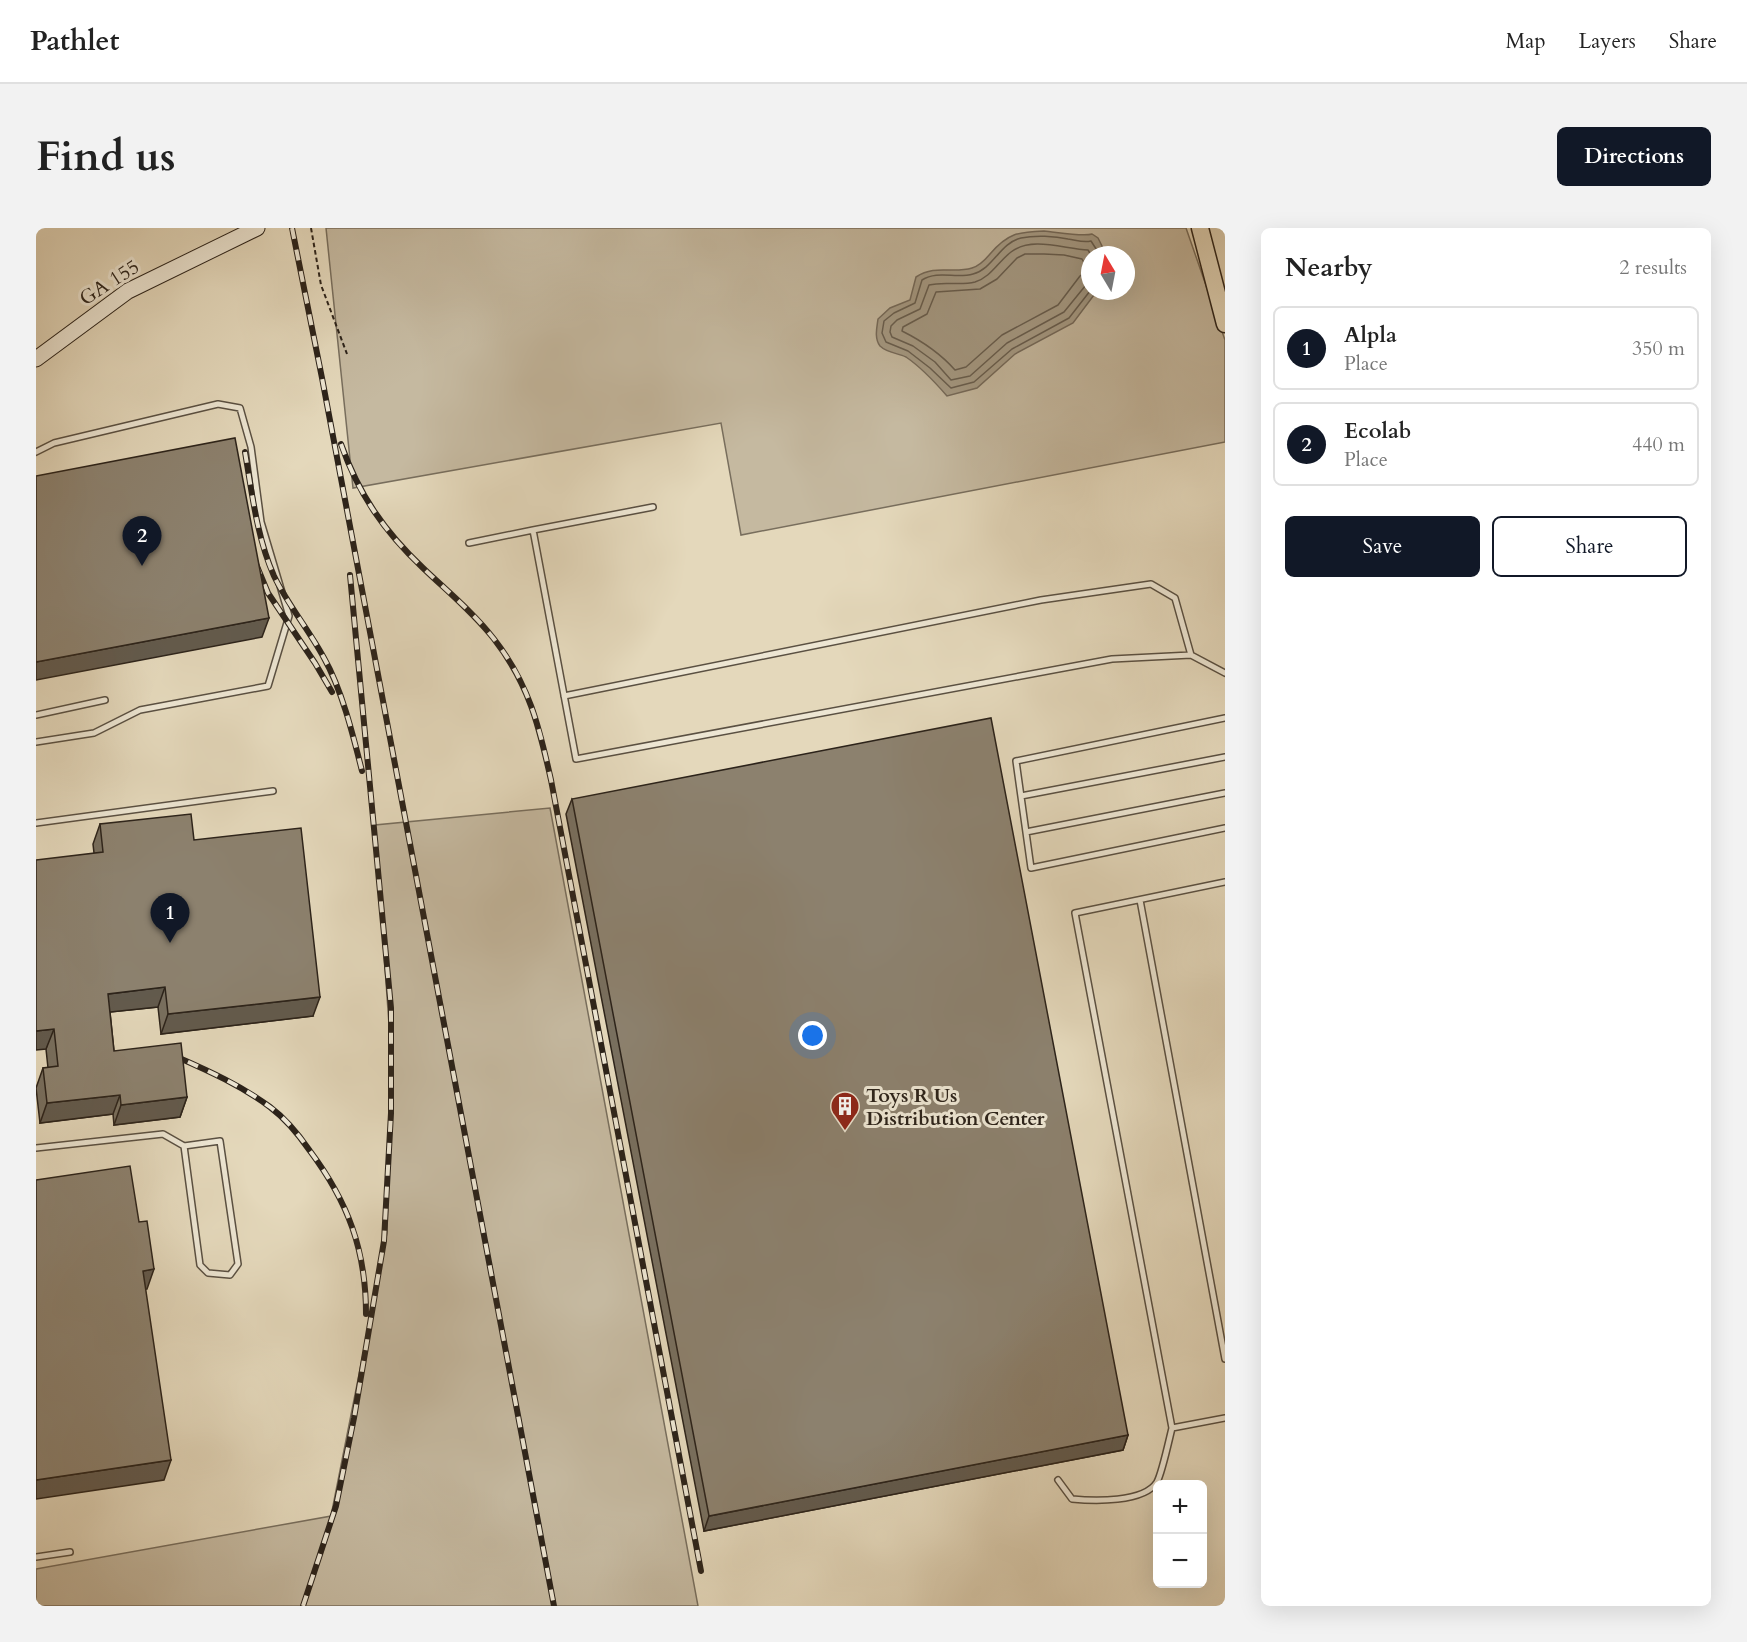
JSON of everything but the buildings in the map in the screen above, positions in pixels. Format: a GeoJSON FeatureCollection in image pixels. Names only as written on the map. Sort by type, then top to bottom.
{"type":"FeatureCollection","features":[{"type":"Feature","properties":{"kind":"main road","name":"GA 155"},"geometry":{"type":"LineString","coordinates":[[36,359],[128,291],[257,228]]}},
{"type":"Feature","properties":{"kind":"main road"},"geometry":{"type":"LineString","coordinates":[[1200,228],[1225,324]]}},
{"type":"Feature","properties":{"kind":"lane"},"geometry":{"type":"LineString","coordinates":[[36,452],[54,444],[218,404],[240,408],[251,447],[261,522],[290,616],[268,686],[140,710],[94,734],[36,742]]}},
{"type":"Feature","properties":{"kind":"lane"},"geometry":{"type":"LineString","coordinates":[[469,543],[653,507]]}},
{"type":"Feature","properties":{"kind":"lane"},"geometry":{"type":"LineString","coordinates":[[533,530],[576,759],[1112,659],[1191,655],[1225,673]]}},
{"type":"Feature","properties":{"kind":"lane"},"geometry":{"type":"LineString","coordinates":[[564,696],[1041,600],[1151,584],[1175,598],[1191,655]]}},
{"type":"Feature","properties":{"kind":"lane"},"geometry":{"type":"LineString","coordinates":[[36,716],[105,700]]}},
{"type":"Feature","properties":{"kind":"lane"},"geometry":{"type":"LineString","coordinates":[[1225,717],[1016,762],[1031,868],[1225,828]]}},
{"type":"Feature","properties":{"kind":"lane"},"geometry":{"type":"LineString","coordinates":[[1021,796],[1225,757]]}},
{"type":"Feature","properties":{"kind":"lane"},"geometry":{"type":"LineString","coordinates":[[36,823],[273,791]]}},
{"type":"Feature","properties":{"kind":"lane"},"geometry":{"type":"LineString","coordinates":[[1026,832],[1225,793]]}},
{"type":"Feature","properties":{"kind":"lane"},"geometry":{"type":"LineString","coordinates":[[1058,1480],[1072,1499],[1101,1501],[1140,1494],[1156,1483],[1172,1428],[1075,913],[1225,882]]}},
{"type":"Feature","properties":{"kind":"lane"},"geometry":{"type":"LineString","coordinates":[[1140,900],[1225,1359]]}},
{"type":"Feature","properties":{"kind":"lane"},"geometry":{"type":"LineString","coordinates":[[36,1148],[163,1134],[184,1146],[220,1141],[238,1264],[230,1275],[208,1273],[200,1265],[184,1146]]}},
{"type":"Feature","properties":{"kind":"lane"},"geometry":{"type":"LineString","coordinates":[[1172,1428],[1225,1418]]}},
{"type":"Feature","properties":{"kind":"lane"},"geometry":{"type":"LineString","coordinates":[[36,1557],[70,1552]]}},
{"type":"Feature","properties":{"kind":"path"},"geometry":{"type":"LineString","coordinates":[[311,228],[321,285],[347,354]]}},
{"type":"Feature","properties":{"kind":"shaded area"},"geometry":{"type":"Polygon","coordinates":[[[326,228],[1186,228],[1225,340],[1225,442],[741,535],[721,423],[353,488],[326,228]]]}},
{"type":"Feature","properties":{"kind":"shaded area"},"geometry":{"type":"Polygon","coordinates":[[[550,808],[698,1606],[36,1606],[36,1569],[331,1516],[387,1233],[391,1053],[375,825],[550,808]]]}},
{"type":"Feature","properties":{"kind":"water"},"geometry":{"type":"Polygon","coordinates":[[[1027,232],[1092,234],[1098,238],[1102,246],[1081,246],[1081,300],[1090,300],[1073,323],[1015,354],[977,388],[947,396],[912,361],[880,346],[876,336],[878,319],[890,308],[910,300],[916,277],[930,271],[965,270],[977,266],[1002,242],[1014,235],[1027,232]]]}},
{"type":"Feature","properties":{"kind":"railway"},"geometry":{"type":"LineString","coordinates":[[292,228],[554,1606]]}},
{"type":"Feature","properties":{"kind":"railway"},"geometry":{"type":"LineString","coordinates":[[341,444],[356,480],[385,526],[409,554],[477,620],[506,656],[524,689],[537,724],[551,780],[701,1571]]}},
{"type":"Feature","properties":{"kind":"railway"},"geometry":{"type":"LineString","coordinates":[[245,452],[256,515],[268,561],[280,587],[318,648],[336,684],[362,771]]}},
{"type":"Feature","properties":{"kind":"railway"},"geometry":{"type":"LineString","coordinates":[[256,564],[268,593],[332,692]]}},
{"type":"Feature","properties":{"kind":"railway"},"geometry":{"type":"LineString","coordinates":[[303,1606],[336,1506],[354,1418],[384,1241],[391,1113],[391,1008],[350,575]]}},
{"type":"Feature","properties":{"kind":"railway"},"geometry":{"type":"LineString","coordinates":[[167,1056],[189,1062],[248,1092],[276,1112],[301,1139],[335,1189],[352,1228],[363,1269],[366,1314]]}},
{"type":"Feature","properties":{"kind":"place","name":"Ecolab"},"geometry":{"type":"Point","coordinates":[142,566]}},
{"type":"Feature","properties":{"kind":"place","name":"Alpla"},"geometry":{"type":"Point","coordinates":[170,943]}},
{"type":"Feature","properties":{"kind":"place","name":"Toys R Us Distribution Center"},"geometry":{"type":"Point","coordinates":[845,1132]}}]}
